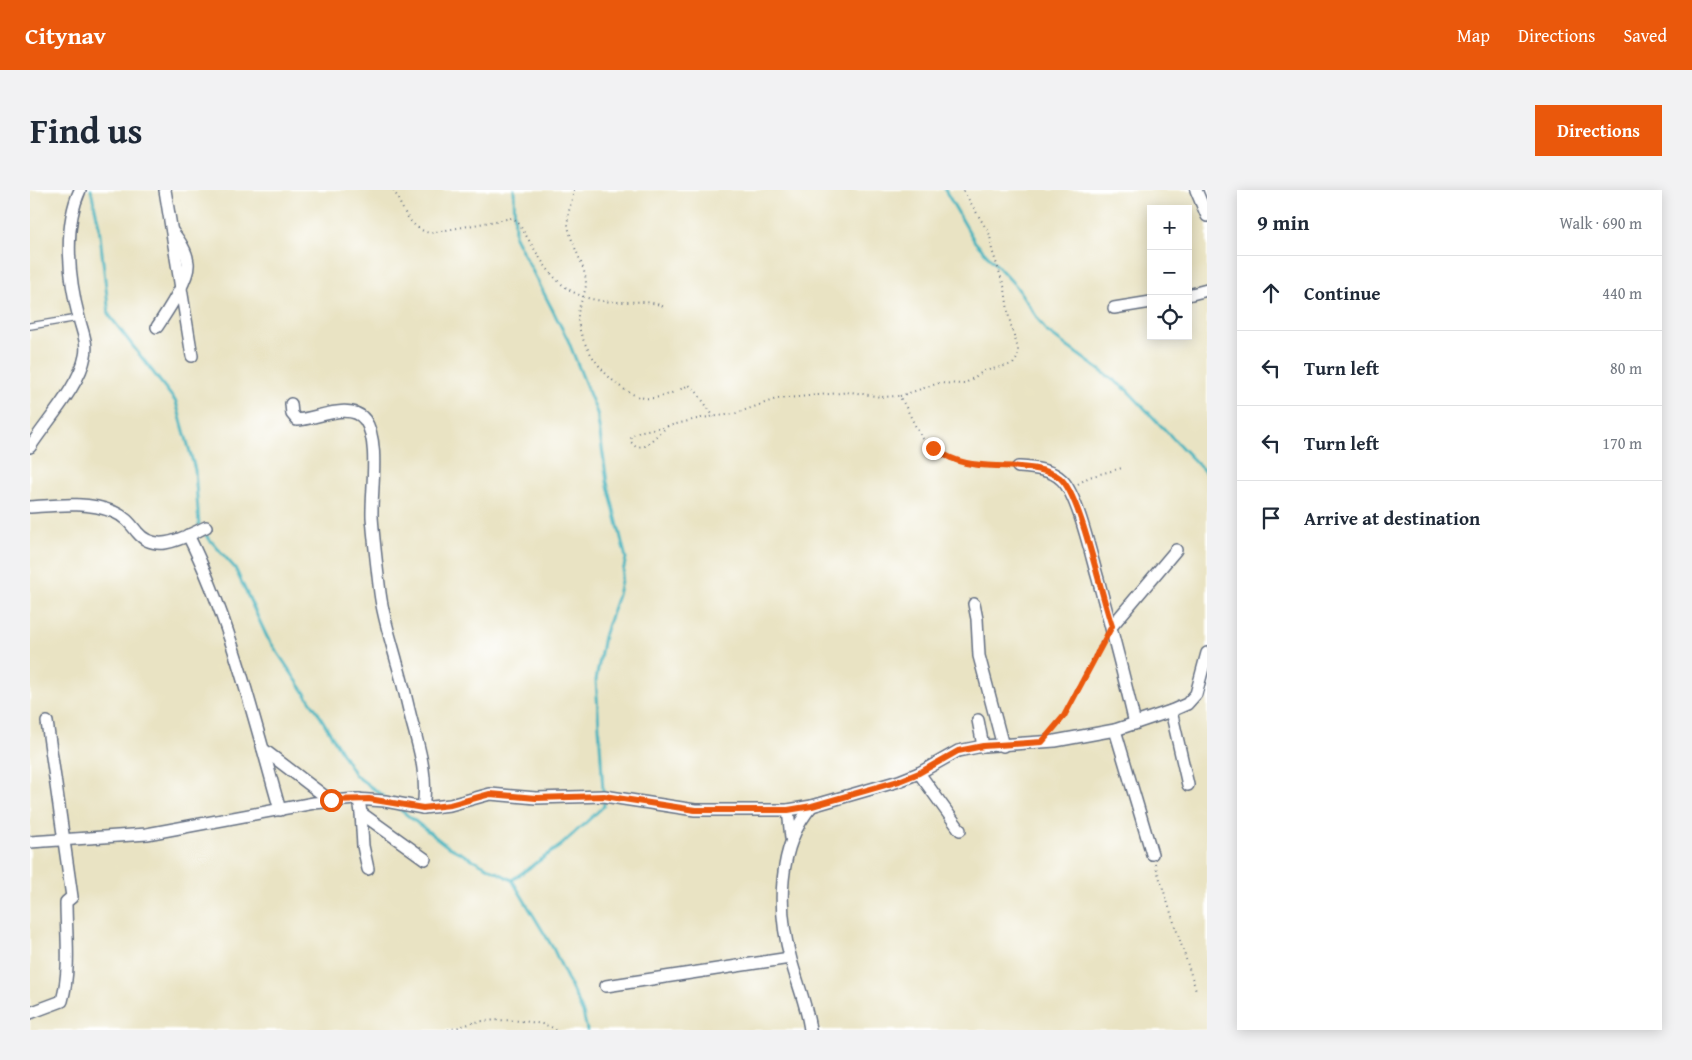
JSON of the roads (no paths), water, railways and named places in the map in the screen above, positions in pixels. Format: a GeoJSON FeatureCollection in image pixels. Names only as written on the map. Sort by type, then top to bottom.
{"type":"FeatureCollection","features":[{"type":"Feature","properties":{"kind":"street"},"geometry":{"type":"LineString","coordinates":[[30,447],[65,398],[86,355],[86,341],[78,318],[70,270],[72,216],[80,190]]}},
{"type":"Feature","properties":{"kind":"street"},"geometry":{"type":"LineString","coordinates":[[165,190],[192,356]]}},
{"type":"Feature","properties":{"kind":"street"},"geometry":{"type":"LineString","coordinates":[[1196,190],[1207,216]]}},
{"type":"Feature","properties":{"kind":"street"},"geometry":{"type":"LineString","coordinates":[[157,327],[180,288]]}},
{"type":"Feature","properties":{"kind":"street"},"geometry":{"type":"LineString","coordinates":[[1192,294],[1207,290]]}},
{"type":"Feature","properties":{"kind":"street"},"geometry":{"type":"LineString","coordinates":[[1114,308],[1147,303]]}},
{"type":"Feature","properties":{"kind":"street"},"geometry":{"type":"LineString","coordinates":[[291,404],[292,414],[296,420],[346,411],[356,412],[364,419],[369,428],[373,446],[372,516],[380,596],[385,622],[421,756],[426,788],[423,808]]}},
{"type":"Feature","properties":{"kind":"street"},"geometry":{"type":"LineString","coordinates":[[1018,467],[1051,473],[1061,479],[1069,491],[1082,524],[1112,626],[1135,724]]}},
{"type":"Feature","properties":{"kind":"street"},"geometry":{"type":"LineString","coordinates":[[30,507],[65,504],[100,507],[116,513],[130,522],[138,533],[153,544],[160,545],[206,526]]}},
{"type":"Feature","properties":{"kind":"street"},"geometry":{"type":"LineString","coordinates":[[188,535],[206,572],[219,606],[280,810]]}},
{"type":"Feature","properties":{"kind":"street"},"geometry":{"type":"LineString","coordinates":[[1112,626],[1176,550]]}},
{"type":"Feature","properties":{"kind":"street"},"geometry":{"type":"LineString","coordinates":[[974,604],[978,619],[979,656],[1002,746]]}},
{"type":"Feature","properties":{"kind":"street"},"geometry":{"type":"LineString","coordinates":[[30,842],[147,834],[331,800],[359,799],[385,801],[423,808],[450,805],[490,794],[536,798],[604,796],[695,810],[788,810],[812,806],[875,789],[919,773],[958,751],[983,746],[1042,742],[1115,730],[1171,712],[1187,704],[1196,694],[1207,653]]}},
{"type":"Feature","properties":{"kind":"street"},"geometry":{"type":"LineString","coordinates":[[1171,712],[1188,785]]}},
{"type":"Feature","properties":{"kind":"street"},"geometry":{"type":"LineString","coordinates":[[978,720],[983,746]]}},
{"type":"Feature","properties":{"kind":"street"},"geometry":{"type":"LineString","coordinates":[[30,1013],[62,1001],[66,986],[69,937],[66,902],[72,897],[47,722]]}},
{"type":"Feature","properties":{"kind":"street"},"geometry":{"type":"LineString","coordinates":[[1115,730],[1152,854]]}},
{"type":"Feature","properties":{"kind":"street"},"geometry":{"type":"LineString","coordinates":[[263,749],[331,800]]}},
{"type":"Feature","properties":{"kind":"street"},"geometry":{"type":"LineString","coordinates":[[919,773],[960,830]]}},
{"type":"Feature","properties":{"kind":"street"},"geometry":{"type":"LineString","coordinates":[[359,799],[363,846],[368,868]]}},
{"type":"Feature","properties":{"kind":"street"},"geometry":{"type":"LineString","coordinates":[[791,838],[804,815],[812,806]]}},
{"type":"Feature","properties":{"kind":"street"},"geometry":{"type":"LineString","coordinates":[[788,810],[791,838],[783,877],[783,902],[790,958],[806,1007],[810,1030]]}},
{"type":"Feature","properties":{"kind":"street"},"geometry":{"type":"LineString","coordinates":[[361,813],[425,859]]}},
{"type":"Feature","properties":{"kind":"street"},"geometry":{"type":"LineString","coordinates":[[606,986],[790,958]]}},
{"type":"Feature","properties":{"kind":"lane"},"geometry":{"type":"LineString","coordinates":[[30,326],[78,318]]}},
{"type":"Feature","properties":{"kind":"waterway"},"geometry":{"type":"LineString","coordinates":[[91,190],[99,226],[109,315],[176,402],[195,470],[199,525]]}},
{"type":"Feature","properties":{"kind":"waterway"},"geometry":{"type":"LineString","coordinates":[[512,880],[560,846],[604,806],[596,680],[604,636],[618,595],[626,558],[607,482],[597,413],[568,340],[515,237],[514,190]]}},
{"type":"Feature","properties":{"kind":"waterway"},"geometry":{"type":"LineString","coordinates":[[945,190],[975,242],[1016,286],[1046,331],[1127,390],[1207,474]]}},
{"type":"Feature","properties":{"kind":"waterway"},"geometry":{"type":"LineString","coordinates":[[204,533],[235,568],[267,637],[317,711],[355,775],[383,796]]}},
{"type":"Feature","properties":{"kind":"waterway"},"geometry":{"type":"LineString","coordinates":[[398,808],[447,846],[512,880],[553,948],[583,1013],[587,1030]]}}]}
